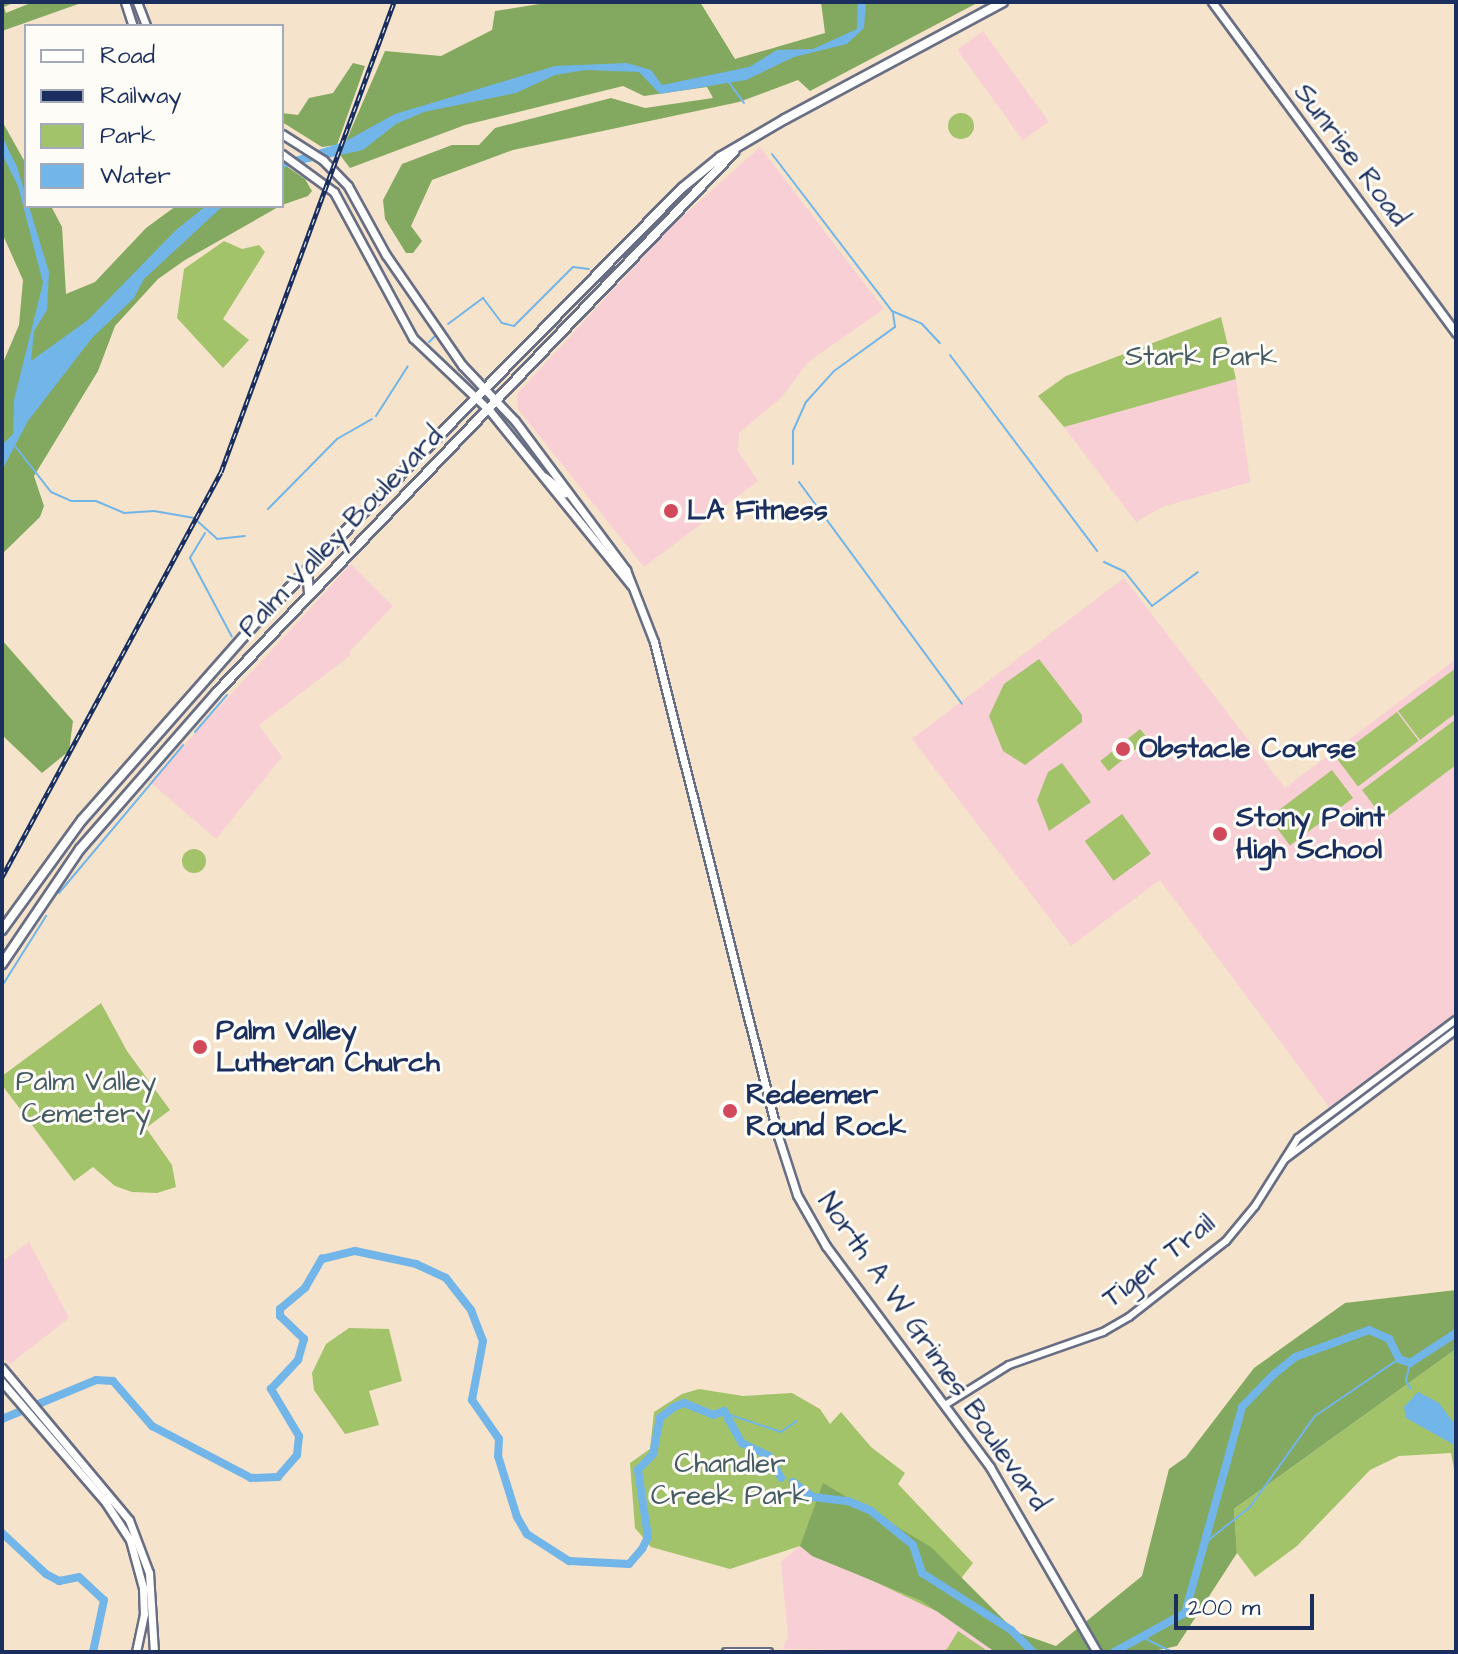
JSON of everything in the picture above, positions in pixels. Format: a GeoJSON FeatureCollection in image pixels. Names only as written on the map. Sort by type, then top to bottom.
{"type":"FeatureCollection","features":[{"type":"Feature","properties":{"kind":"highway","name":"Palm Valley Boulevard"},"geometry":{"type":"LineString","coordinates":[[2,930],[91,809],[292,584],[635,234],[704,169],[1003,2]]}},
{"type":"Feature","properties":{"kind":"highway","name":"Palm Valley Boulevard"},"geometry":{"type":"LineString","coordinates":[[2,964],[80,849],[293,610],[499,403],[735,151]]}},
{"type":"Feature","properties":{"kind":"highway"},"geometry":{"type":"LineString","coordinates":[[604,291],[636,248],[635,234]]}},
{"type":"Feature","properties":{"kind":"highway"},"geometry":{"type":"LineString","coordinates":[[309,566],[304,583],[309,593]]}},
{"type":"Feature","properties":{"kind":"highway"},"geometry":{"type":"LineString","coordinates":[[292,584],[297,594],[293,610]]}},
{"type":"Feature","properties":{"kind":"main road"},"geometry":{"type":"LineString","coordinates":[[125,2],[132,24]]}},
{"type":"Feature","properties":{"kind":"main road"},"geometry":{"type":"LineString","coordinates":[[137,2],[145,24]]}},
{"type":"Feature","properties":{"kind":"main road","name":"Sunrise Road"},"geometry":{"type":"LineString","coordinates":[[1212,2],[1456,333]]}},
{"type":"Feature","properties":{"kind":"main road","name":"North A W Grimes Boulevard"},"geometry":{"type":"LineString","coordinates":[[285,136],[323,160],[347,185],[386,255],[462,365],[499,403],[588,517],[632,585],[654,642],[787,1169],[816,1231],[945,1405],[1027,1523],[1097,1652]]}},
{"type":"Feature","properties":{"kind":"main road","name":"North A W Grimes Boulevard"},"geometry":{"type":"LineString","coordinates":[[284,155],[329,186],[353,219],[413,338],[490,411],[545,477],[620,577],[632,585]]}},
{"type":"Feature","properties":{"kind":"main road"},"geometry":{"type":"LineString","coordinates":[[545,477],[556,482],[588,517]]}},
{"type":"Feature","properties":{"kind":"main road"},"geometry":{"type":"LineString","coordinates":[[3,1375],[106,1503],[130,1540],[143,1588],[144,1614],[136,1652]]}},
{"type":"Feature","properties":{"kind":"main road"},"geometry":{"type":"LineString","coordinates":[[45,1426],[120,1506],[137,1536],[149,1573],[154,1652]]}},
{"type":"Feature","properties":{"kind":"street","name":"Tiger Trail"},"geometry":{"type":"LineString","coordinates":[[1285,1159],[1288,1149],[1311,1127],[1456,1020]]}},
{"type":"Feature","properties":{"kind":"street","name":"Tiger Trail"},"geometry":{"type":"LineString","coordinates":[[945,1405],[1009,1365],[1103,1332],[1129,1317],[1226,1241],[1285,1159],[1456,1030]]}},
{"type":"Feature","properties":{"kind":"street"},"geometry":{"type":"LineString","coordinates":[[726,1652],[769,1652]]}},
{"type":"Feature","properties":{"kind":"shaded area"},"geometry":{"type":"Polygon","coordinates":[[[983,31],[1049,122],[1023,140],[957,50],[983,31]]]}},
{"type":"Feature","properties":{"kind":"shaded area"},"geometry":{"type":"Polygon","coordinates":[[[760,147],[884,309],[808,362],[782,397],[739,433],[738,451],[758,481],[644,567],[518,409],[517,394],[670,228],[760,147]]]}},
{"type":"Feature","properties":{"kind":"shaded area"},"geometry":{"type":"Polygon","coordinates":[[[1236,379],[1250,482],[1162,507],[1136,522],[1064,427],[1236,379]]]}},
{"type":"Feature","properties":{"kind":"shaded area"},"geometry":{"type":"Polygon","coordinates":[[[351,564],[393,606],[350,651],[351,655],[259,725],[282,757],[216,839],[150,782],[351,564]]]}},
{"type":"Feature","properties":{"kind":"shaded area","name":"Stony Point High School"},"geometry":{"type":"Polygon","coordinates":[[[1124,578],[1285,788],[1456,659],[1456,1013],[1329,1107],[1160,880],[1071,946],[912,739],[1124,578]]]}},
{"type":"Feature","properties":{"kind":"shaded area"},"geometry":{"type":"Polygon","coordinates":[[[29,1242],[69,1318],[10,1364],[2,1358],[2,1262],[29,1242]]]}},
{"type":"Feature","properties":{"kind":"shaded area"},"geometry":{"type":"Polygon","coordinates":[[[800,1546],[812,1556],[922,1601],[995,1652],[783,1649],[788,1637],[781,1562],[800,1546]]]}},
{"type":"Feature","properties":{"kind":"green space"},"geometry":{"type":"Polygon","coordinates":[[[2,2],[15,2],[4,7],[6,13],[33,2],[84,2],[2,31],[2,2]]]}},
{"type":"Feature","properties":{"kind":"green space"},"geometry":{"type":"Polygon","coordinates":[[[552,2],[700,2],[735,59],[825,33],[821,2],[979,2],[810,91],[798,80],[739,102],[513,150],[432,180],[411,226],[422,241],[413,253],[406,253],[385,219],[383,200],[402,164],[452,145],[479,145],[495,128],[611,98],[645,108],[713,98],[707,87],[644,96],[623,86],[465,125],[350,168],[340,155],[385,51],[441,56],[492,30],[495,11],[552,2]]]}},
{"type":"Feature","properties":{"kind":"green space"},"geometry":{"type":"Polygon","coordinates":[[[353,63],[365,66],[337,145],[322,147],[284,123],[284,113],[298,115],[309,98],[333,93],[353,63]]]}},
{"type":"Feature","properties":{"kind":"green space"},"geometry":{"type":"Polygon","coordinates":[[[961,113],[970,117],[974,126],[970,135],[961,139],[952,135],[948,126],[952,117],[961,113]]]}},
{"type":"Feature","properties":{"kind":"green space"},"geometry":{"type":"Polygon","coordinates":[[[2,121],[24,160],[24,208],[52,208],[62,227],[66,294],[95,282],[146,228],[173,208],[276,208],[185,260],[158,279],[115,326],[98,371],[34,476],[44,506],[40,517],[2,554],[2,365],[19,325],[23,280],[2,233],[2,121]]]}},
{"type":"Feature","properties":{"kind":"green space"},"geometry":{"type":"Polygon","coordinates":[[[284,164],[305,179],[312,191],[308,196],[284,204],[284,164]]]}},
{"type":"Feature","properties":{"kind":"green space"},"geometry":{"type":"Polygon","coordinates":[[[224,241],[242,249],[259,245],[265,252],[223,319],[249,340],[223,368],[177,318],[184,269],[224,241]]]}},
{"type":"Feature","properties":{"kind":"green space","name":"Stark Park"},"geometry":{"type":"Polygon","coordinates":[[[1221,317],[1236,379],[1064,427],[1038,396],[1066,376],[1221,317]]]}},
{"type":"Feature","properties":{"kind":"green space"},"geometry":{"type":"Polygon","coordinates":[[[2,640],[73,721],[69,751],[42,773],[2,735],[2,640]]]}},
{"type":"Feature","properties":{"kind":"green space"},"geometry":{"type":"Polygon","coordinates":[[[1039,659],[1082,715],[1082,722],[1025,765],[1003,751],[989,716],[1004,684],[1039,659]]]}},
{"type":"Feature","properties":{"kind":"green space"},"geometry":{"type":"Polygon","coordinates":[[[1456,668],[1456,713],[1420,740],[1398,711],[1456,668]]]}},
{"type":"Feature","properties":{"kind":"green space"},"geometry":{"type":"Polygon","coordinates":[[[1397,712],[1419,741],[1358,786],[1336,758],[1397,712]]]}},
{"type":"Feature","properties":{"kind":"green space"},"geometry":{"type":"Polygon","coordinates":[[[1456,719],[1456,765],[1384,819],[1362,790],[1456,719]]]}},
{"type":"Feature","properties":{"kind":"green space","name":"Obstacle Course"},"geometry":{"type":"Polygon","coordinates":[[[1140,729],[1148,739],[1109,771],[1100,761],[1140,729]]]}},
{"type":"Feature","properties":{"kind":"green space"},"geometry":{"type":"Polygon","coordinates":[[[1062,763],[1091,802],[1049,831],[1037,800],[1048,772],[1062,763]]]}},
{"type":"Feature","properties":{"kind":"green space"},"geometry":{"type":"Polygon","coordinates":[[[1332,770],[1353,798],[1290,845],[1269,818],[1332,770]]]}},
{"type":"Feature","properties":{"kind":"green space"},"geometry":{"type":"Polygon","coordinates":[[[1122,814],[1151,854],[1114,881],[1085,841],[1122,814]]]}},
{"type":"Feature","properties":{"kind":"green space"},"geometry":{"type":"Polygon","coordinates":[[[194,849],[205,856],[206,861],[199,872],[194,873],[183,866],[182,861],[189,850],[194,849]]]}},
{"type":"Feature","properties":{"kind":"green space","name":"Palm Valley Cemetery"},"geometry":{"type":"Polygon","coordinates":[[[101,1003],[127,1051],[170,1110],[146,1128],[172,1165],[176,1187],[157,1193],[132,1192],[115,1186],[93,1167],[74,1181],[2,1085],[2,1076],[101,1003]]]}},
{"type":"Feature","properties":{"kind":"green space"},"geometry":{"type":"Polygon","coordinates":[[[1456,1290],[1456,1349],[1234,1509],[1237,1553],[1177,1646],[1149,1652],[995,1652],[922,1601],[812,1556],[800,1546],[823,1483],[931,1547],[1016,1632],[1056,1646],[1142,1576],[1169,1469],[1186,1457],[1254,1368],[1345,1303],[1456,1290]]]}},
{"type":"Feature","properties":{"kind":"green space"},"geometry":{"type":"Polygon","coordinates":[[[349,1328],[389,1329],[402,1381],[369,1391],[379,1425],[345,1434],[314,1390],[312,1373],[326,1344],[349,1328]]]}},
{"type":"Feature","properties":{"kind":"green space"},"geometry":{"type":"Polygon","coordinates":[[[1456,1349],[1456,1480],[1451,1453],[1399,1456],[1370,1470],[1297,1546],[1255,1577],[1237,1553],[1234,1509],[1456,1349]]]}},
{"type":"Feature","properties":{"kind":"green space","name":"Chandler Creek Park"},"geometry":{"type":"Polygon","coordinates":[[[699,1389],[743,1396],[792,1393],[820,1409],[830,1424],[841,1412],[871,1447],[905,1473],[898,1484],[973,1563],[936,1611],[800,1546],[730,1569],[651,1547],[635,1528],[630,1463],[650,1449],[654,1412],[682,1394],[699,1389]]]}},
{"type":"Feature","properties":{"kind":"green space"},"geometry":{"type":"Polygon","coordinates":[[[958,1631],[989,1652],[940,1652],[947,1649],[958,1631]]]}},
{"type":"Feature","properties":{"kind":"water"},"geometry":{"type":"Polygon","coordinates":[[[858,2],[866,2],[864,28],[847,44],[794,57],[746,80],[660,94],[639,72],[586,70],[555,75],[516,93],[424,112],[396,124],[363,150],[284,168],[284,160],[344,142],[395,114],[555,66],[627,63],[651,70],[662,85],[749,67],[777,50],[813,49],[857,29],[858,2]]]}},
{"type":"Feature","properties":{"kind":"water"},"geometry":{"type":"Polygon","coordinates":[[[2,136],[17,167],[24,190],[24,208],[29,208],[49,272],[47,310],[34,331],[31,361],[88,320],[176,230],[204,208],[221,208],[144,279],[134,298],[92,338],[28,421],[2,470],[2,445],[13,434],[14,400],[43,283],[18,186],[2,154],[2,136]]]}},
{"type":"Feature","properties":{"kind":"water"},"geometry":{"type":"Polygon","coordinates":[[[1418,1392],[1439,1403],[1456,1426],[1456,1446],[1406,1418],[1404,1407],[1418,1392]]]}},
{"type":"Feature","properties":{"kind":"waterway"},"geometry":{"type":"LineString","coordinates":[[728,81],[744,103]]}},
{"type":"Feature","properties":{"kind":"waterway"},"geometry":{"type":"LineString","coordinates":[[772,154],[892,311],[922,324],[940,343]]}},
{"type":"Feature","properties":{"kind":"waterway"},"geometry":{"type":"LineString","coordinates":[[448,324],[483,298],[502,323],[514,326],[573,267],[589,269]]}},
{"type":"Feature","properties":{"kind":"waterway"},"geometry":{"type":"LineString","coordinates":[[793,464],[793,431],[806,402],[834,371],[895,327],[893,312]]}},
{"type":"Feature","properties":{"kind":"waterway"},"geometry":{"type":"LineString","coordinates":[[429,342],[436,335]]}},
{"type":"Feature","properties":{"kind":"waterway"},"geometry":{"type":"LineString","coordinates":[[950,355],[1097,551]]}},
{"type":"Feature","properties":{"kind":"waterway"},"geometry":{"type":"LineString","coordinates":[[376,416],[408,366]]}},
{"type":"Feature","properties":{"kind":"waterway"},"geometry":{"type":"LineString","coordinates":[[268,509],[337,439],[372,419]]}},
{"type":"Feature","properties":{"kind":"waterway"},"geometry":{"type":"LineString","coordinates":[[15,446],[51,492],[71,501],[96,501],[124,513],[154,511],[194,518],[217,539],[245,536]]}},
{"type":"Feature","properties":{"kind":"waterway"},"geometry":{"type":"LineString","coordinates":[[799,482],[962,704]]}},
{"type":"Feature","properties":{"kind":"waterway"},"geometry":{"type":"LineString","coordinates":[[205,533],[190,558],[232,637]]}},
{"type":"Feature","properties":{"kind":"waterway"},"geometry":{"type":"LineString","coordinates":[[1104,562],[1125,572],[1152,606],[1198,572]]}},
{"type":"Feature","properties":{"kind":"waterway"},"geometry":{"type":"LineString","coordinates":[[195,732],[227,695]]}},
{"type":"Feature","properties":{"kind":"waterway"},"geometry":{"type":"LineString","coordinates":[[59,893],[183,745]]}},
{"type":"Feature","properties":{"kind":"waterway"},"geometry":{"type":"LineString","coordinates":[[2,986],[46,916]]}},
{"type":"Feature","properties":{"kind":"waterway"},"geometry":{"type":"LineString","coordinates":[[2,1419],[96,1380],[113,1381],[152,1426],[251,1478],[278,1477],[297,1455],[299,1436],[271,1389],[298,1360],[304,1339],[280,1316],[280,1309],[305,1288],[322,1259],[355,1251],[416,1264],[446,1278],[471,1310],[483,1341],[472,1400],[499,1439],[498,1456],[517,1517],[527,1534],[569,1561],[629,1564],[642,1549],[648,1537],[638,1470],[653,1454],[660,1418],[684,1403],[713,1415],[724,1411],[742,1443],[769,1456],[781,1478]]}},
{"type":"Feature","properties":{"kind":"waterway"},"geometry":{"type":"LineString","coordinates":[[1114,1652],[1185,1613],[1242,1407],[1273,1375],[1295,1357],[1369,1330],[1389,1339],[1399,1359],[1410,1363],[1456,1333]]}},
{"type":"Feature","properties":{"kind":"waterway"},"geometry":{"type":"LineString","coordinates":[[1201,1546],[1250,1507],[1315,1416],[1399,1359]]}},
{"type":"Feature","properties":{"kind":"waterway"},"geometry":{"type":"LineString","coordinates":[[1410,1363],[1406,1381],[1411,1389]]}},
{"type":"Feature","properties":{"kind":"waterway"},"geometry":{"type":"LineString","coordinates":[[727,1414],[781,1432],[797,1421]]}},
{"type":"Feature","properties":{"kind":"waterway"},"geometry":{"type":"LineString","coordinates":[[793,1482],[813,1497],[848,1501],[871,1511],[913,1545],[922,1573],[1011,1630],[1033,1652]]}},
{"type":"Feature","properties":{"kind":"waterway"},"geometry":{"type":"LineString","coordinates":[[2,1533],[46,1574],[59,1581],[79,1577],[104,1600],[93,1652]]}},
{"type":"Feature","properties":{"kind":"waterway"},"geometry":{"type":"LineString","coordinates":[[1144,1638],[1173,1652]]}},
{"type":"Feature","properties":{"kind":"railway"},"geometry":{"type":"LineString","coordinates":[[2,877],[221,472],[394,2]]}},
{"type":"Feature","properties":{"kind":"place","name":"LA Fitness"},"geometry":{"type":"Point","coordinates":[671,511]}},
{"type":"Feature","properties":{"kind":"place","name":"Obstacle Course"},"geometry":{"type":"Point","coordinates":[1123,749]}},
{"type":"Feature","properties":{"kind":"place","name":"Stony Point High School"},"geometry":{"type":"Point","coordinates":[1220,834]}},
{"type":"Feature","properties":{"kind":"place","name":"Palm Valley Lutheran Church"},"geometry":{"type":"Point","coordinates":[200,1047]}},
{"type":"Feature","properties":{"kind":"place","name":"Redeemer Round Rock"},"geometry":{"type":"Point","coordinates":[730,1111]}}]}
